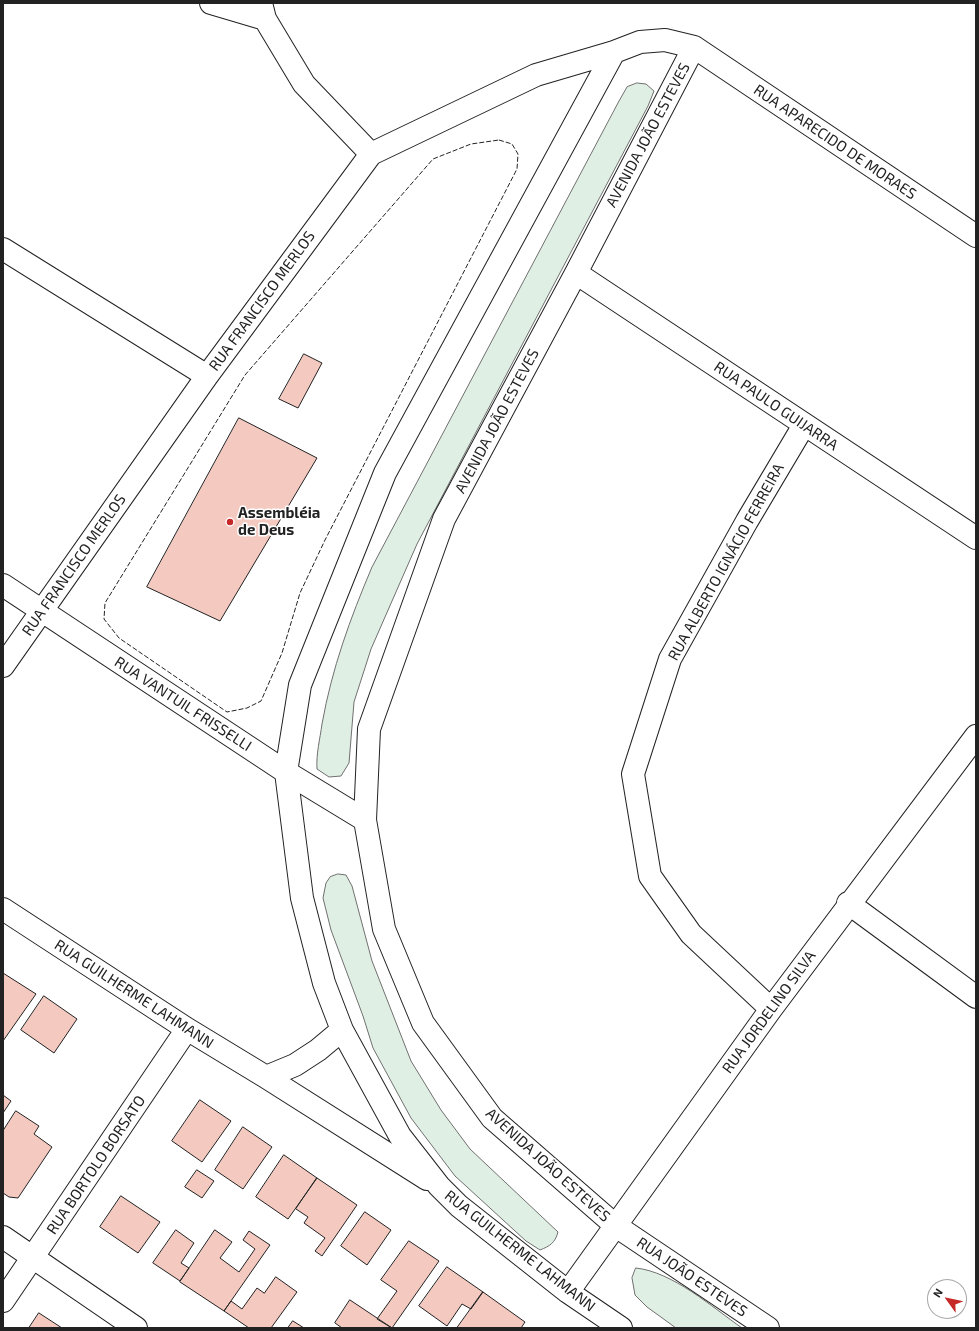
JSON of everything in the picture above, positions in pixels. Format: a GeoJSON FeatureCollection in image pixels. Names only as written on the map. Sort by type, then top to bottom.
{"type":"FeatureCollection","features":[{"type":"Feature","properties":{"kind":"street"},"geometry":{"type":"LineString","coordinates":[[211,3],[263,11],[304,84],[371,154]]}},
{"type":"Feature","properties":{"kind":"street","name":"AVENIDA JOÃO ESTEVES"},"geometry":{"type":"LineString","coordinates":[[614,52],[646,41],[665,40],[694,47],[576,273],[444,519],[369,729],[365,820],[384,929],[423,1023],[492,1118],[616,1226]]}},
{"type":"Feature","properties":{"kind":"street","name":"RUA APARECIDO DE MORAES"},"geometry":{"type":"LineString","coordinates":[[694,47],[976,236]]}},
{"type":"Feature","properties":{"kind":"street"},"geometry":{"type":"LineString","coordinates":[[266,1077],[295,1065],[318,1050],[342,1030],[324,983],[302,898],[286,772],[300,685],[385,473],[614,52]]}},
{"type":"Feature","properties":{"kind":"street","name":"RUA FRANCISCO MERLOS"},"geometry":{"type":"LineString","coordinates":[[3,666],[207,376],[371,154],[536,75],[614,52]]}},
{"type":"Feature","properties":{"kind":"street"},"geometry":{"type":"LineString","coordinates":[[3,249],[207,376]]}},
{"type":"Feature","properties":{"kind":"street","name":"RUA PAULO GUIJARRA"},"geometry":{"type":"LineString","coordinates":[[576,273],[976,538]]}},
{"type":"Feature","properties":{"kind":"street","name":"RUA ALBERTO IGNÁCIO FERREIRA"},"geometry":{"type":"LineString","coordinates":[[771,1009],[691,934],[650,876],[633,774],[670,659],[747,521],[804,425]]}},
{"type":"Feature","properties":{"kind":"street","name":"RUA VANTUIL FRISSELLI"},"geometry":{"type":"LineString","coordinates":[[3,585],[286,772],[365,820]]}},
{"type":"Feature","properties":{"kind":"street","name":"RUA JORDELINO SILVA"},"geometry":{"type":"LineString","coordinates":[[568,1292],[848,903],[976,736]]}},
{"type":"Feature","properties":{"kind":"street"},"geometry":{"type":"LineString","coordinates":[[848,903],[976,997]]}},
{"type":"Feature","properties":{"kind":"street","name":"RUA GUILHERME LAHMANN"},"geometry":{"type":"LineString","coordinates":[[3,909],[187,1029],[439,1186]]}},
{"type":"Feature","properties":{"kind":"street","name":"RUA BORTOLO BORSATO"},"geometry":{"type":"LineString","coordinates":[[3,1301],[187,1029]]}},
{"type":"Feature","properties":{"kind":"street","name":"RUA GUILHERME LAHMANN"},"geometry":{"type":"LineString","coordinates":[[342,1030],[400,1136],[439,1186],[459,1206],[568,1292],[621,1328]]}},
{"type":"Feature","properties":{"kind":"street","name":"RUA JOÃO ESTEVES"},"geometry":{"type":"LineString","coordinates":[[616,1226],[768,1328]]}},
{"type":"Feature","properties":{"kind":"street"},"geometry":{"type":"LineString","coordinates":[[3,1237],[136,1328]]}},
{"type":"Feature","properties":{"kind":"green space"},"geometry":{"type":"Polygon","coordinates":[[[637,83],[646,84],[654,91],[648,106],[417,544],[371,649],[354,702],[349,763],[341,776],[329,777],[317,769],[318,746],[326,703],[342,644],[372,567],[619,101],[627,87],[637,83]]]}},
{"type":"Feature","properties":{"kind":"green space"},"geometry":{"type":"Polygon","coordinates":[[[338,874],[346,875],[352,886],[372,961],[411,1061],[441,1110],[470,1149],[558,1232],[552,1244],[547,1247],[540,1250],[526,1241],[455,1176],[411,1118],[373,1048],[363,1016],[331,930],[323,898],[326,883],[330,877],[338,874]]]}},
{"type":"Feature","properties":{"kind":"green space"},"geometry":{"type":"Polygon","coordinates":[[[636,1268],[664,1276],[678,1283],[742,1328],[676,1328],[647,1307],[635,1295],[632,1278],[636,1268]]]}},
{"type":"Feature","properties":{"kind":"building"},"geometry":{"type":"Polygon","coordinates":[[[304,354],[322,363],[298,408],[279,399],[304,354]]]}},
{"type":"Feature","properties":{"kind":"building","name":"Assembléia de Deus"},"geometry":{"type":"Polygon","coordinates":[[[239,418],[317,458],[220,621],[147,587],[239,418]]]}},
{"type":"Feature","properties":{"kind":"building"},"geometry":{"type":"Polygon","coordinates":[[[3,973],[36,994],[3,1041],[3,973]]]}},
{"type":"Feature","properties":{"kind":"building"},"geometry":{"type":"Polygon","coordinates":[[[44,996],[77,1019],[54,1053],[21,1030],[44,996]]]}},
{"type":"Feature","properties":{"kind":"building"},"geometry":{"type":"Polygon","coordinates":[[[3,1095],[11,1101],[3,1113],[3,1095]]]}},
{"type":"Feature","properties":{"kind":"building"},"geometry":{"type":"Polygon","coordinates":[[[200,1100],[231,1121],[202,1162],[172,1141],[200,1100]]]}},
{"type":"Feature","properties":{"kind":"building"},"geometry":{"type":"Polygon","coordinates":[[[16,1111],[39,1126],[34,1134],[52,1147],[18,1198],[9,1197],[3,1193],[3,1131],[16,1111]]]}},
{"type":"Feature","properties":{"kind":"building"},"geometry":{"type":"Polygon","coordinates":[[[243,1127],[272,1147],[243,1189],[215,1170],[243,1127]]]}},
{"type":"Feature","properties":{"kind":"building"},"geometry":{"type":"Polygon","coordinates":[[[284,1155],[317,1178],[288,1219],[256,1197],[284,1155]]]}},
{"type":"Feature","properties":{"kind":"building"},"geometry":{"type":"Polygon","coordinates":[[[197,1170],[214,1181],[202,1198],[185,1187],[197,1170]]]}},
{"type":"Feature","properties":{"kind":"building"},"geometry":{"type":"Polygon","coordinates":[[[317,1178],[357,1205],[322,1256],[315,1251],[325,1238],[304,1223],[308,1217],[296,1209],[317,1178]]]}},
{"type":"Feature","properties":{"kind":"building"},"geometry":{"type":"Polygon","coordinates":[[[121,1196],[160,1222],[138,1253],[100,1227],[121,1196]]]}},
{"type":"Feature","properties":{"kind":"building"},"geometry":{"type":"Polygon","coordinates":[[[365,1212],[391,1230],[367,1265],[341,1246],[365,1212]]]}},
{"type":"Feature","properties":{"kind":"building"},"geometry":{"type":"Polygon","coordinates":[[[176,1230],[194,1243],[181,1263],[189,1268],[180,1281],[153,1263],[176,1230]]]}},
{"type":"Feature","properties":{"kind":"building"},"geometry":{"type":"Polygon","coordinates":[[[215,1230],[232,1242],[220,1258],[239,1272],[255,1249],[243,1240],[249,1231],[270,1245],[224,1311],[180,1282],[215,1230]]]}},
{"type":"Feature","properties":{"kind":"building"},"geometry":{"type":"Polygon","coordinates":[[[409,1241],[439,1261],[392,1328],[377,1319],[397,1291],[381,1280],[409,1241]]]}},
{"type":"Feature","properties":{"kind":"building"},"geometry":{"type":"Polygon","coordinates":[[[447,1267],[483,1292],[471,1309],[462,1304],[447,1326],[419,1306],[447,1267]]]}},
{"type":"Feature","properties":{"kind":"building"},"geometry":{"type":"Polygon","coordinates":[[[276,1277],[297,1292],[271,1328],[249,1328],[224,1311],[231,1301],[242,1309],[257,1288],[264,1293],[276,1277]]]}},
{"type":"Feature","properties":{"kind":"building"},"geometry":{"type":"Polygon","coordinates":[[[483,1292],[525,1322],[521,1328],[457,1328],[483,1292]]]}},
{"type":"Feature","properties":{"kind":"building"},"geometry":{"type":"Polygon","coordinates":[[[350,1300],[392,1328],[342,1328],[335,1323],[350,1300]]]}},
{"type":"Feature","properties":{"kind":"building"},"geometry":{"type":"Polygon","coordinates":[[[39,1313],[62,1328],[29,1328],[39,1313]]]}},
{"type":"Feature","properties":{"kind":"building"},"geometry":{"type":"Polygon","coordinates":[[[293,1321],[304,1328],[288,1328],[293,1321]]]}},
{"type":"Feature","properties":{"kind":"fence"},"geometry":{"type":"LineString","coordinates":[[499,140],[512,144],[518,154],[517,169],[325,540],[300,593],[282,653],[261,701],[247,708],[227,712],[119,638],[104,619],[105,603],[245,375],[433,159],[471,144],[499,140]]}},
{"type":"Feature","properties":{"kind":"place","name":"Assembléia de Deus"},"geometry":{"type":"Point","coordinates":[230,522]}}]}
